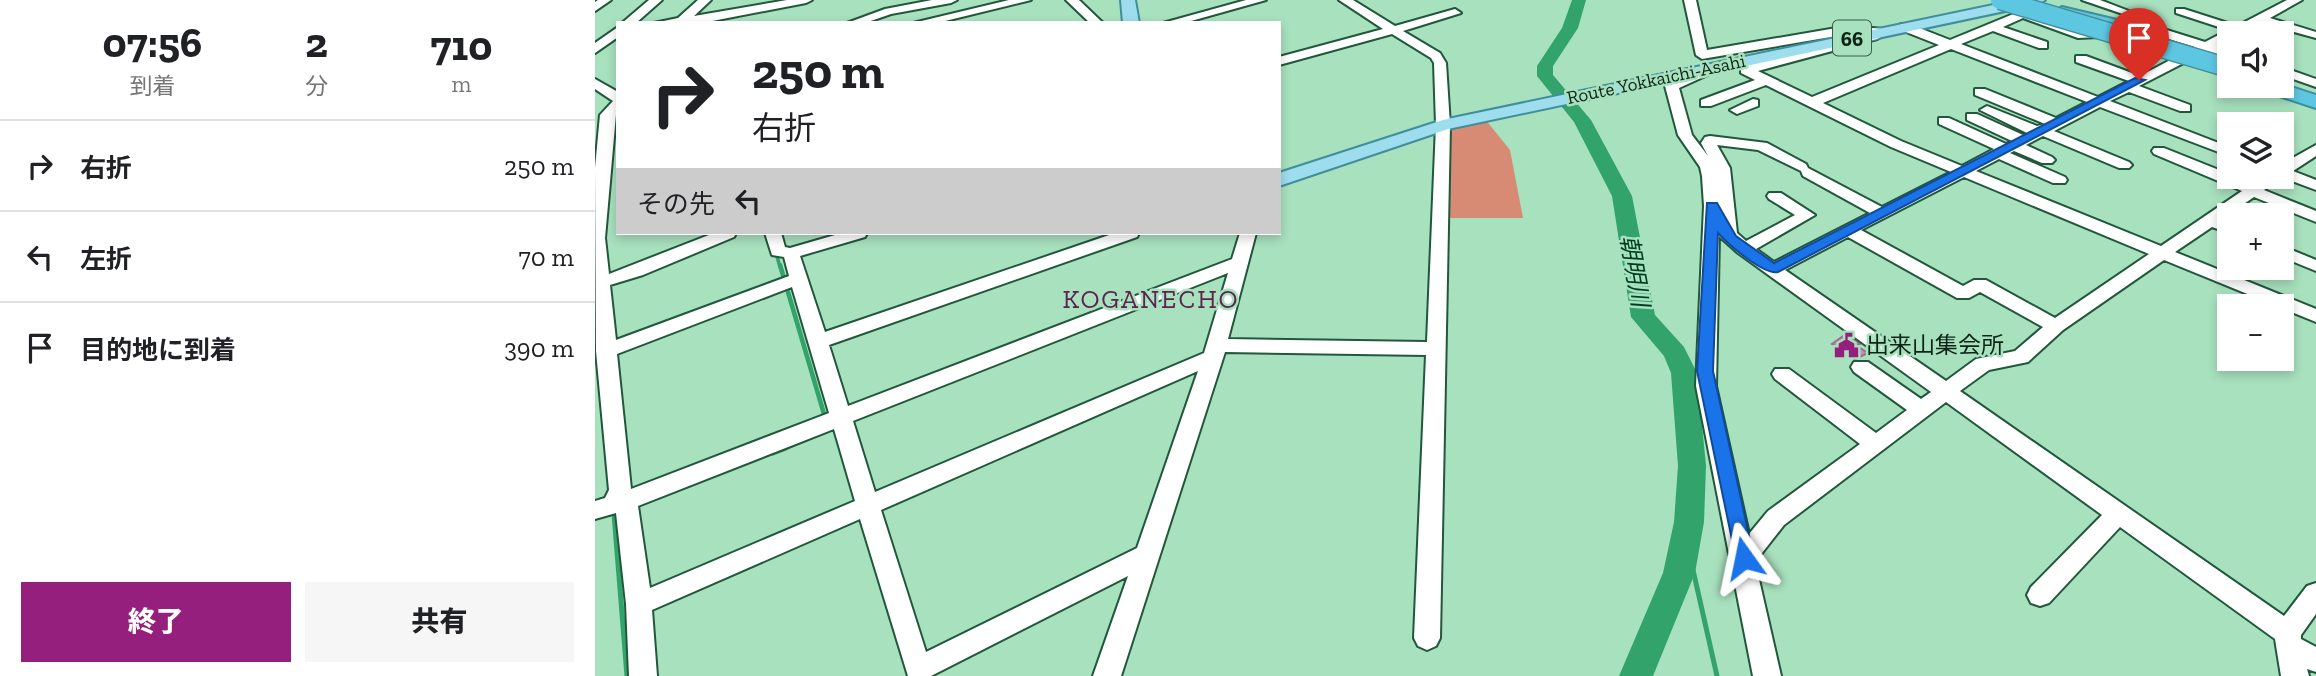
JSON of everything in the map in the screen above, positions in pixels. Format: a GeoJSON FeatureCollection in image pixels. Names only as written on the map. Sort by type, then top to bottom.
{"type":"FeatureCollection","features":[{"type":"Feature","properties":{"kind":"highway"},"geometry":{"type":"LineString","coordinates":[[2014,1],[2074,15],[2143,38],[2217,68]]}},
{"type":"Feature","properties":{"kind":"highway"},"geometry":{"type":"LineString","coordinates":[[2014,1],[2100,31],[2217,53]]}},
{"type":"Feature","properties":{"kind":"highway"},"geometry":{"type":"LineString","coordinates":[[2014,1],[2217,69]]}},
{"type":"Feature","properties":{"kind":"highway"},"geometry":{"type":"LineString","coordinates":[[2294,77],[2316,85]]}},
{"type":"Feature","properties":{"kind":"highway"},"geometry":{"type":"LineString","coordinates":[[2294,92],[2316,102]]}},
{"type":"Feature","properties":{"kind":"highway"},"geometry":{"type":"LineString","coordinates":[[2294,95],[2316,102]]}},
{"type":"Feature","properties":{"kind":"main road"},"geometry":{"type":"LineString","coordinates":[[1128,0],[1131,21]]}},
{"type":"Feature","properties":{"kind":"main road","name":"Route Yokkaichi-Asahi"},"geometry":{"type":"LineString","coordinates":[[1281,179],[1447,124],[1905,27],[2014,1]]}},
{"type":"Feature","properties":{"kind":"street"},"geometry":{"type":"LineString","coordinates":[[595,8],[605,0]]}},
{"type":"Feature","properties":{"kind":"street"},"geometry":{"type":"LineString","coordinates":[[630,21],[656,0]]}},
{"type":"Feature","properties":{"kind":"street"},"geometry":{"type":"LineString","coordinates":[[683,19],[705,0]]}},
{"type":"Feature","properties":{"kind":"street"},"geometry":{"type":"LineString","coordinates":[[744,9],[754,0]]}},
{"type":"Feature","properties":{"kind":"street"},"geometry":{"type":"LineString","coordinates":[[860,21],[908,7],[951,0]]}},
{"type":"Feature","properties":{"kind":"street"},"geometry":{"type":"LineString","coordinates":[[923,21],[1025,0]]}},
{"type":"Feature","properties":{"kind":"street"},"geometry":{"type":"LineString","coordinates":[[1072,0],[1095,21]]}},
{"type":"Feature","properties":{"kind":"street"},"geometry":{"type":"LineString","coordinates":[[1177,21],[1260,0]]}},
{"type":"Feature","properties":{"kind":"street"},"geometry":{"type":"LineString","coordinates":[[1345,0],[1436,56],[1440,63],[1447,124],[1435,349],[1427,638]]}},
{"type":"Feature","properties":{"kind":"street"},"geometry":{"type":"LineString","coordinates":[[1690,0],[1702,55],[1849,30],[1880,32]]}},
{"type":"Feature","properties":{"kind":"street"},"geometry":{"type":"LineString","coordinates":[[2088,0],[2122,5]]}},
{"type":"Feature","properties":{"kind":"street"},"geometry":{"type":"LineString","coordinates":[[2255,21],[2296,0]]}},
{"type":"Feature","properties":{"kind":"street"},"geometry":{"type":"LineString","coordinates":[[672,21],[713,17],[744,9],[803,1]]}},
{"type":"Feature","properties":{"kind":"street"},"geometry":{"type":"LineString","coordinates":[[908,7],[917,21]]}},
{"type":"Feature","properties":{"kind":"street"},"geometry":{"type":"LineString","coordinates":[[1281,60],[1455,13]]}},
{"type":"Feature","properties":{"kind":"street"},"geometry":{"type":"LineString","coordinates":[[1811,103],[2023,14],[2082,35],[2100,31],[2178,60],[2217,70]]}},
{"type":"Feature","properties":{"kind":"street"},"geometry":{"type":"LineString","coordinates":[[2074,15],[2127,23],[2217,51]]}},
{"type":"Feature","properties":{"kind":"street"},"geometry":{"type":"LineString","coordinates":[[2180,16],[2217,24]]}},
{"type":"Feature","properties":{"kind":"street"},"geometry":{"type":"LineString","coordinates":[[1993,27],[2046,41],[2006,21]]}},
{"type":"Feature","properties":{"kind":"street"},"geometry":{"type":"LineString","coordinates":[[1905,27],[2003,59],[2098,101],[2217,147]]}},
{"type":"Feature","properties":{"kind":"street"},"geometry":{"type":"LineString","coordinates":[[598,45],[616,32]]}},
{"type":"Feature","properties":{"kind":"street"},"geometry":{"type":"LineString","coordinates":[[1880,32],[1868,39],[1746,70],[1887,140],[1961,172],[2316,316]]}},
{"type":"Feature","properties":{"kind":"street"},"geometry":{"type":"LineString","coordinates":[[2294,35],[2307,37],[2294,36]]}},
{"type":"Feature","properties":{"kind":"street"},"geometry":{"type":"LineString","coordinates":[[1773,269],[2217,41]]}},
{"type":"Feature","properties":{"kind":"street"},"geometry":{"type":"LineString","coordinates":[[2106,57],[2152,74]]}},
{"type":"Feature","properties":{"kind":"street"},"geometry":{"type":"LineString","coordinates":[[2079,64],[2185,108]]}},
{"type":"Feature","properties":{"kind":"street"},"geometry":{"type":"LineString","coordinates":[[1705,74],[1672,86],[1685,135],[1708,167],[1712,206],[1705,371],[1767,676]]}},
{"type":"Feature","properties":{"kind":"street"},"geometry":{"type":"LineString","coordinates":[[1706,103],[1766,80]]}},
{"type":"Feature","properties":{"kind":"street"},"geometry":{"type":"LineString","coordinates":[[595,83],[616,98]]}},
{"type":"Feature","properties":{"kind":"street"},"geometry":{"type":"LineString","coordinates":[[2022,85],[2082,109]]}},
{"type":"Feature","properties":{"kind":"street"},"geometry":{"type":"LineString","coordinates":[[1980,92],[2055,123]]}},
{"type":"Feature","properties":{"kind":"street"},"geometry":{"type":"LineString","coordinates":[[1724,96],[1745,107]]}},
{"type":"Feature","properties":{"kind":"street"},"geometry":{"type":"LineString","coordinates":[[2294,96],[2316,102]]}},
{"type":"Feature","properties":{"kind":"street"},"geometry":{"type":"LineString","coordinates":[[595,104],[616,99]]}},
{"type":"Feature","properties":{"kind":"street"},"geometry":{"type":"LineString","coordinates":[[616,101],[607,115],[596,238],[620,490],[612,504],[639,604],[643,676]]}},
{"type":"Feature","properties":{"kind":"street"},"geometry":{"type":"LineString","coordinates":[[1987,110],[2124,165]]}},
{"type":"Feature","properties":{"kind":"street"},"geometry":{"type":"LineString","coordinates":[[1972,117],[2009,147],[2059,180]]}},
{"type":"Feature","properties":{"kind":"street"},"geometry":{"type":"LineString","coordinates":[[1944,121],[2047,160]]}},
{"type":"Feature","properties":{"kind":"street"},"geometry":{"type":"LineString","coordinates":[[1737,244],[1722,168],[1708,143],[1710,140],[1762,146],[1880,212]]}},
{"type":"Feature","properties":{"kind":"street"},"geometry":{"type":"LineString","coordinates":[[2294,164],[2316,149]]}},
{"type":"Feature","properties":{"kind":"street"},"geometry":{"type":"LineString","coordinates":[[2158,151],[2316,217]]}},
{"type":"Feature","properties":{"kind":"street"},"geometry":{"type":"LineString","coordinates":[[2294,177],[2316,186]]}},
{"type":"Feature","properties":{"kind":"street"},"geometry":{"type":"LineString","coordinates":[[1744,558],[1776,518],[1945,392],[1983,365],[2021,356],[2056,326],[2253,190]]}},
{"type":"Feature","properties":{"kind":"street"},"geometry":{"type":"LineString","coordinates":[[1737,244],[1807,215],[1775,196]]}},
{"type":"Feature","properties":{"kind":"street"},"geometry":{"type":"LineString","coordinates":[[1712,206],[1723,230],[1737,244],[2118,514],[2316,660]]}},
{"type":"Feature","properties":{"kind":"street"},"geometry":{"type":"LineString","coordinates":[[2210,220],[2217,223]]}},
{"type":"Feature","properties":{"kind":"street"},"geometry":{"type":"LineString","coordinates":[[1848,230],[1963,294],[1980,284],[2056,326]]}},
{"type":"Feature","properties":{"kind":"street"},"geometry":{"type":"LineString","coordinates":[[599,289],[723,235]]}},
{"type":"Feature","properties":{"kind":"street"},"geometry":{"type":"LineString","coordinates":[[774,235],[785,252],[790,281],[819,341],[866,505],[918,669],[1149,554]]}},
{"type":"Feature","properties":{"kind":"street"},"geometry":{"type":"LineString","coordinates":[[785,252],[851,235]]}},
{"type":"Feature","properties":{"kind":"street"},"geometry":{"type":"LineString","coordinates":[[819,341],[1125,235]]}},
{"type":"Feature","properties":{"kind":"street"},"geometry":{"type":"LineString","coordinates":[[1107,676],[1214,351],[1247,235]]}},
{"type":"Feature","properties":{"kind":"street"},"geometry":{"type":"LineString","coordinates":[[2294,256],[2316,266]]}},
{"type":"Feature","properties":{"kind":"street"},"geometry":{"type":"LineString","coordinates":[[612,504],[1240,262]]}},
{"type":"Feature","properties":{"kind":"street"},"geometry":{"type":"LineString","coordinates":[[606,351],[790,281]]}},
{"type":"Feature","properties":{"kind":"street"},"geometry":{"type":"LineString","coordinates":[[639,604],[1214,351],[1435,349]]}},
{"type":"Feature","properties":{"kind":"street"},"geometry":{"type":"LineString","coordinates":[[1861,368],[1923,411]]}},
{"type":"Feature","properties":{"kind":"street"},"geometry":{"type":"LineString","coordinates":[[1782,374],[1877,445]]}},
{"type":"Feature","properties":{"kind":"street"},"geometry":{"type":"LineString","coordinates":[[2040,595],[2118,514]]}},
{"type":"Feature","properties":{"kind":"street"},"geometry":{"type":"LineString","coordinates":[[2295,676],[2288,639],[2316,594]]}},
{"type":"Feature","properties":{"kind":"shaded area"},"geometry":{"type":"Polygon","coordinates":[[[1485,119],[1510,150],[1523,218],[1447,218],[1450,126],[1485,119]]]}},
{"type":"Feature","properties":{"kind":"building","name":"出来山集会所"},"geometry":{"type":"Polygon","coordinates":[[[1846,334],[1868,353],[1855,359],[1832,344],[1846,334]]]}},
{"type":"Feature","properties":{"kind":"waterway","name":"朝明川"},"geometry":{"type":"LineString","coordinates":[[1579,0],[1570,28],[1545,66],[1545,76],[1582,120],[1622,196],[1643,317],[1675,353],[1684,373],[1692,466],[1689,522],[1679,573],[1636,676]]}},
{"type":"Feature","properties":{"kind":"waterway"},"geometry":{"type":"LineString","coordinates":[[779,252],[776,253],[780,267]]}},
{"type":"Feature","properties":{"kind":"waterway"},"geometry":{"type":"LineString","coordinates":[[780,265],[824,414]]}},
{"type":"Feature","properties":{"kind":"waterway"},"geometry":{"type":"LineString","coordinates":[[783,449],[829,430]]}},
{"type":"Feature","properties":{"kind":"waterway"},"geometry":{"type":"LineString","coordinates":[[773,453],[783,449]]}},
{"type":"Feature","properties":{"kind":"waterway"},"geometry":{"type":"LineString","coordinates":[[614,514],[627,676]]}},
{"type":"Feature","properties":{"kind":"waterway"},"geometry":{"type":"LineString","coordinates":[[1686,539],[1717,676]]}},
{"type":"Feature","properties":{"kind":"place","name":"出来山集会所"},"geometry":{"type":"Point","coordinates":[1846,345]}},
{"type":"Feature","properties":{"kind":"district","name":"KOGANECHO"},"geometry":{"type":"Point","coordinates":[1151,299]}},
{"type":"Feature","properties":{"kind":"route"},"geometry":{"type":"LineString","coordinates":[[1744,558],[1706,386],[1712,206],[1723,230],[1731,239],[1773,269],[2139,80]]}}]}
